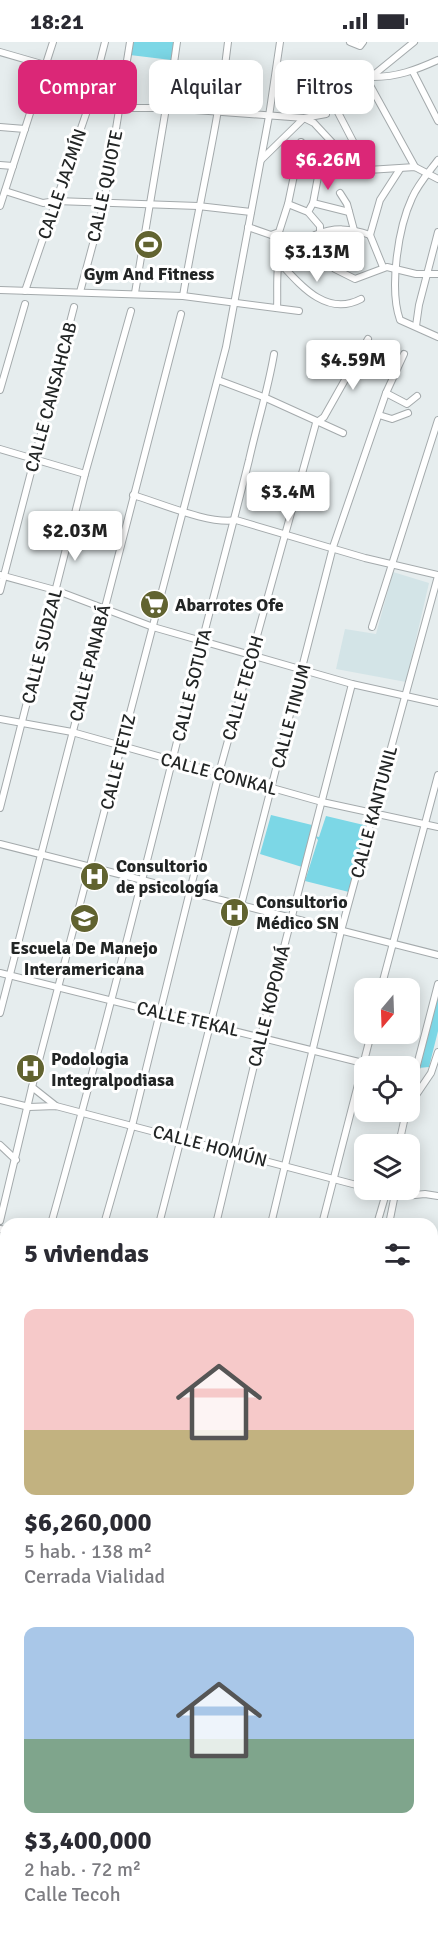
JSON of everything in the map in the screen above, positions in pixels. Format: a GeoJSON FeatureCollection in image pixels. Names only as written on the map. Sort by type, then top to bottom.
{"type":"FeatureCollection","features":[{"type":"Feature","properties":{"kind":"street"},"geometry":{"type":"LineString","coordinates":[[47,60],[53,42]]}},
{"type":"Feature","properties":{"kind":"street","name":"CALLE JAZMÍN"},"geometry":{"type":"LineString","coordinates":[[100,60],[105,42]]}},
{"type":"Feature","properties":{"kind":"street","name":"CALLE QUIOTE"},"geometry":{"type":"LineString","coordinates":[[128,60],[130,42]]}},
{"type":"Feature","properties":{"kind":"street"},"geometry":{"type":"LineString","coordinates":[[174,60],[177,42]]}},
{"type":"Feature","properties":{"kind":"street"},"geometry":{"type":"LineString","coordinates":[[226,60],[228,42]]}},
{"type":"Feature","properties":{"kind":"street","name":"CALLE TETIZ"},"geometry":{"type":"LineString","coordinates":[[1,1218],[58,987],[92,868],[181,509],[218,380],[261,161],[280,42]]}},
{"type":"Feature","properties":{"kind":"street"},"geometry":{"type":"LineString","coordinates":[[350,42],[362,44]]}},
{"type":"Feature","properties":{"kind":"street"},"geometry":{"type":"LineString","coordinates":[[374,74],[414,42]]}},
{"type":"Feature","properties":{"kind":"street"},"geometry":{"type":"LineString","coordinates":[[0,52],[21,60]]}},
{"type":"Feature","properties":{"kind":"street"},"geometry":{"type":"LineString","coordinates":[[374,78],[413,72],[438,60]]}},
{"type":"Feature","properties":{"kind":"street"},"geometry":{"type":"LineString","coordinates":[[413,72],[438,121]]}},
{"type":"Feature","properties":{"kind":"street"},"geometry":{"type":"LineString","coordinates":[[374,88],[415,167],[438,179]]}},
{"type":"Feature","properties":{"kind":"street"},"geometry":{"type":"LineString","coordinates":[[0,206],[30,114]]}},
{"type":"Feature","properties":{"kind":"street","name":"CALLE JAZMÍN"},"geometry":{"type":"LineString","coordinates":[[26,291],[86,114]]}},
{"type":"Feature","properties":{"kind":"street","name":"CALLE QUIOTE"},"geometry":{"type":"LineString","coordinates":[[80,292],[104,202],[120,114]]}},
{"type":"Feature","properties":{"kind":"street"},"geometry":{"type":"LineString","coordinates":[[135,293],[167,114]]}},
{"type":"Feature","properties":{"kind":"street"},"geometry":{"type":"LineString","coordinates":[[183,296],[198,206],[220,114]]}},
{"type":"Feature","properties":{"kind":"street"},"geometry":{"type":"LineString","coordinates":[[236,114],[304,118],[326,114]]}},
{"type":"Feature","properties":{"kind":"street"},"geometry":{"type":"LineString","coordinates":[[337,114],[368,170]]}},
{"type":"Feature","properties":{"kind":"street"},"geometry":{"type":"LineString","coordinates":[[304,118],[314,123],[354,166],[368,170],[415,167]]}},
{"type":"Feature","properties":{"kind":"street"},"geometry":{"type":"LineString","coordinates":[[261,161],[304,118]]}},
{"type":"Feature","properties":{"kind":"street"},"geometry":{"type":"LineString","coordinates":[[0,127],[25,129]]}},
{"type":"Feature","properties":{"kind":"street"},"geometry":{"type":"LineString","coordinates":[[248,227],[276,235],[288,204],[301,142]]}},
{"type":"Feature","properties":{"kind":"street"},"geometry":{"type":"LineString","coordinates":[[438,160],[408,210],[396,269],[397,310],[400,320],[438,337]]}},
{"type":"Feature","properties":{"kind":"street"},"geometry":{"type":"LineString","coordinates":[[308,212],[313,203],[321,161]]}},
{"type":"Feature","properties":{"kind":"street"},"geometry":{"type":"LineString","coordinates":[[0,165],[13,166]]}},
{"type":"Feature","properties":{"kind":"street"},"geometry":{"type":"LineString","coordinates":[[383,267],[370,235],[380,200],[389,182],[400,169]]}},
{"type":"Feature","properties":{"kind":"street"},"geometry":{"type":"LineString","coordinates":[[5,191],[43,203],[56,201],[198,206],[251,212]]}},
{"type":"Feature","properties":{"kind":"street"},"geometry":{"type":"LineString","coordinates":[[340,193],[354,230]]}},
{"type":"Feature","properties":{"kind":"street"},"geometry":{"type":"LineString","coordinates":[[313,203],[349,212]]}},
{"type":"Feature","properties":{"kind":"street"},"geometry":{"type":"LineString","coordinates":[[288,204],[308,212],[320,226],[317,253],[347,276],[359,279],[383,267],[416,274],[438,274]]}},
{"type":"Feature","properties":{"kind":"street"},"geometry":{"type":"LineString","coordinates":[[278,308],[280,263],[283,250],[288,246],[306,236],[334,228],[354,230],[370,235]]}},
{"type":"Feature","properties":{"kind":"street"},"geometry":{"type":"LineString","coordinates":[[416,326],[426,273],[438,232]]}},
{"type":"Feature","properties":{"kind":"street"},"geometry":{"type":"LineString","coordinates":[[280,263],[303,288],[321,300],[340,305],[361,299]]}},
{"type":"Feature","properties":{"kind":"street"},"geometry":{"type":"LineString","coordinates":[[0,290],[183,296],[299,311]]}},
{"type":"Feature","properties":{"kind":"street"},"geometry":{"type":"LineString","coordinates":[[0,390],[25,304]]}},
{"type":"Feature","properties":{"kind":"street","name":"CALLE CANSAHCAB"},"geometry":{"type":"LineString","coordinates":[[0,591],[2,575],[74,307]]}},
{"type":"Feature","properties":{"kind":"street","name":"CALLE SUDZAL"},"geometry":{"type":"LineString","coordinates":[[0,808],[85,474],[131,311]]}},
{"type":"Feature","properties":{"kind":"street","name":"CALLE PANABÁ"},"geometry":{"type":"LineString","coordinates":[[0,1013],[181,314]]}},
{"type":"Feature","properties":{"kind":"street","name":"CALLE TECOH"},"geometry":{"type":"LineString","coordinates":[[106,1218],[132,1126],[219,773],[316,423],[324,417],[368,339]]}},
{"type":"Feature","properties":{"kind":"street","name":"CALLE SOTUTA"},"geometry":{"type":"LineString","coordinates":[[53,1218],[83,1113],[203,640],[236,520],[267,398],[273,354]]}},
{"type":"Feature","properties":{"kind":"street","name":"CALLE TINUM"},"geometry":{"type":"LineString","coordinates":[[161,1218],[183,1139],[240,905],[303,671],[333,547],[386,393],[404,354]]}},
{"type":"Feature","properties":{"kind":"street"},"geometry":{"type":"LineString","coordinates":[[218,380],[267,398],[316,423],[343,433]]}},
{"type":"Feature","properties":{"kind":"street"},"geometry":{"type":"LineString","coordinates":[[386,393],[407,404],[417,396]]}},
{"type":"Feature","properties":{"kind":"street"},"geometry":{"type":"LineString","coordinates":[[379,416],[392,419],[408,414]]}},
{"type":"Feature","properties":{"kind":"street"},"geometry":{"type":"LineString","coordinates":[[372,627],[390,564],[438,420]]}},
{"type":"Feature","properties":{"kind":"street"},"geometry":{"type":"LineString","coordinates":[[0,449],[85,474]]}},
{"type":"Feature","properties":{"kind":"street"},"geometry":{"type":"LineString","coordinates":[[133,495],[225,522],[236,520],[438,576]]}},
{"type":"Feature","properties":{"kind":"street"},"geometry":{"type":"LineString","coordinates":[[2,575],[55,590],[153,627],[253,654],[303,671],[438,703]]}},
{"type":"Feature","properties":{"kind":"street","name":"CALLE KANTUNIL"},"geometry":{"type":"LineString","coordinates":[[273,1218],[287,1166],[341,931],[438,576]]}},
{"type":"Feature","properties":{"kind":"street","name":"CALLE KOPOMÁ"},"geometry":{"type":"LineString","coordinates":[[218,1218],[261,1036],[352,684]]}},
{"type":"Feature","properties":{"kind":"street","name":"CALLE CONKAL"},"geometry":{"type":"LineString","coordinates":[[0,719],[72,732],[122,748],[322,802],[438,827]]}},
{"type":"Feature","properties":{"kind":"street"},"geometry":{"type":"LineString","coordinates":[[383,978],[438,775]]}},
{"type":"Feature","properties":{"kind":"street"},"geometry":{"type":"LineString","coordinates":[[0,844],[291,920],[438,955]]}},
{"type":"Feature","properties":{"kind":"street","name":"CALLE TEKAL"},"geometry":{"type":"LineString","coordinates":[[0,973],[354,1060]]}},
{"type":"Feature","properties":{"kind":"street"},"geometry":{"type":"LineString","coordinates":[[417,1056],[438,984]]}},
{"type":"Feature","properties":{"kind":"street"},"geometry":{"type":"LineString","coordinates":[[420,1090],[438,1052]]}},
{"type":"Feature","properties":{"kind":"street"},"geometry":{"type":"LineString","coordinates":[[420,1079],[426,1081]]}},
{"type":"Feature","properties":{"kind":"street","name":"CALLE HOMÚN"},"geometry":{"type":"LineString","coordinates":[[32,1087],[56,1106]]}},
{"type":"Feature","properties":{"kind":"street","name":"CALLE HOMÚN"},"geometry":{"type":"LineString","coordinates":[[0,1100],[29,1107],[56,1106],[354,1184]]}},
{"type":"Feature","properties":{"kind":"street"},"geometry":{"type":"LineString","coordinates":[[323,1218],[354,1100]]}},
{"type":"Feature","properties":{"kind":"street"},"geometry":{"type":"LineString","coordinates":[[0,1145],[16,1160]]}},
{"type":"Feature","properties":{"kind":"street"},"geometry":{"type":"LineString","coordinates":[[420,1195],[437,1198]]}},
{"type":"Feature","properties":{"kind":"street"},"geometry":{"type":"LineString","coordinates":[[379,1218],[386,1200]]}},
{"type":"Feature","properties":{"kind":"street"},"geometry":{"type":"LineString","coordinates":[[389,1218],[390,1200]]}},
{"type":"Feature","properties":{"kind":"shaded area"},"geometry":{"type":"Polygon","coordinates":[[[133,42],[174,42],[171,60],[130,55],[133,42]]]}},
{"type":"Feature","properties":{"kind":"shaded area"},"geometry":{"type":"Polygon","coordinates":[[[393,572],[429,583],[406,682],[336,669],[345,629],[376,634],[393,572]]]}},
{"type":"Feature","properties":{"kind":"shaded area"},"geometry":{"type":"Polygon","coordinates":[[[271,815],[312,825],[302,867],[260,854],[271,815]]]}},
{"type":"Feature","properties":{"kind":"shaded area"},"geometry":{"type":"Polygon","coordinates":[[[326,816],[368,826],[349,892],[305,881],[318,840],[315,836],[319,837],[326,816]]]}},
{"type":"Feature","properties":{"kind":"shaded area"},"geometry":{"type":"Polygon","coordinates":[[[438,994],[438,1031],[429,1067],[420,1068],[438,994]]]}},
{"type":"Feature","properties":{"kind":"place","name":"Gym And Fitness"},"geometry":{"type":"Point","coordinates":[149,245]}},
{"type":"Feature","properties":{"kind":"place","name":"Abarrotes Ofe"},"geometry":{"type":"Point","coordinates":[154,605]}},
{"type":"Feature","properties":{"kind":"place","name":"Consultorio de psicología"},"geometry":{"type":"Point","coordinates":[95,876]}},
{"type":"Feature","properties":{"kind":"place","name":"Consultorio Médico SN"},"geometry":{"type":"Point","coordinates":[235,912]}},
{"type":"Feature","properties":{"kind":"place","name":"Escuela De Manejo Interamericana"},"geometry":{"type":"Point","coordinates":[84,919]}},
{"type":"Feature","properties":{"kind":"place","name":"Podologia Integralpodiasa"},"geometry":{"type":"Point","coordinates":[30,1069]}}]}
